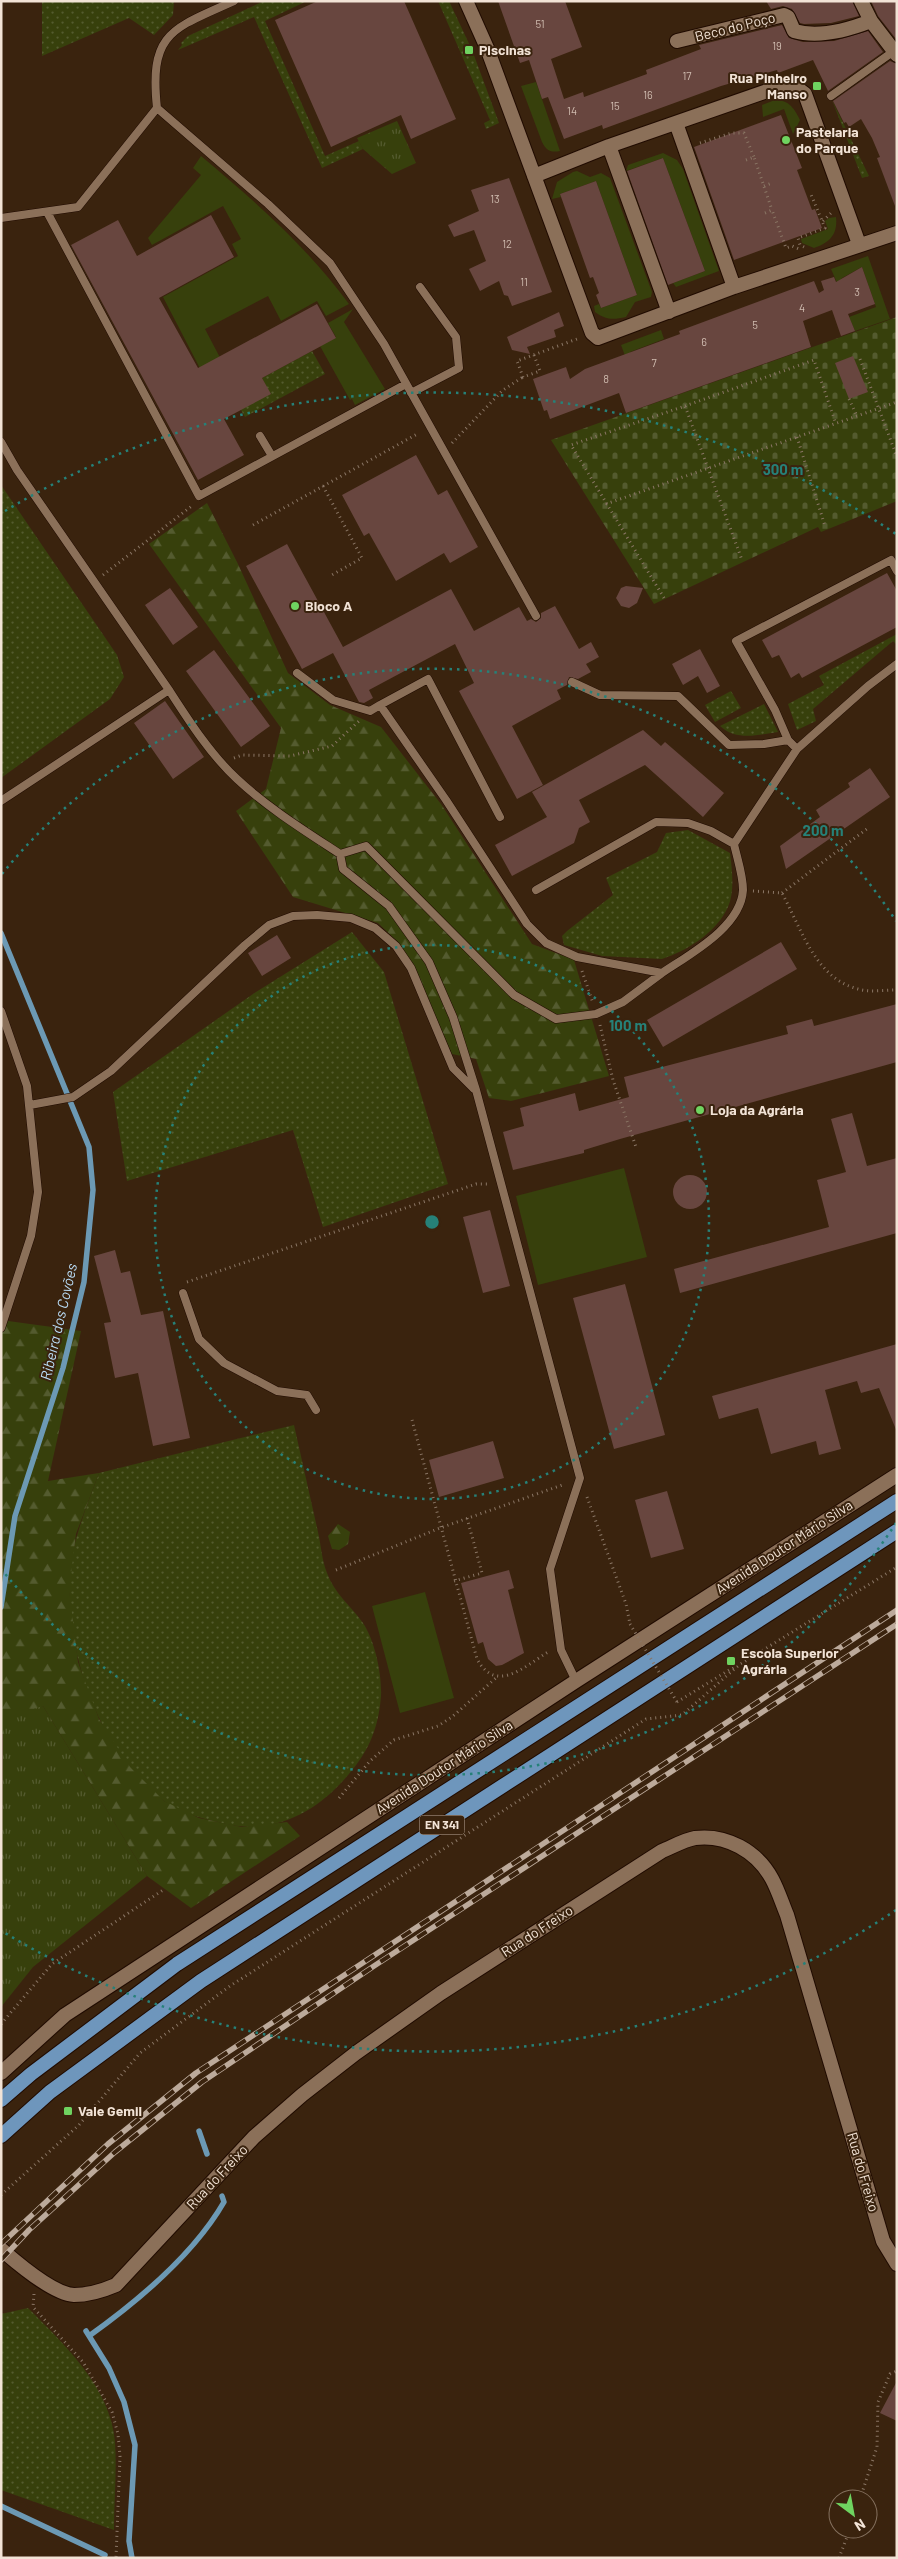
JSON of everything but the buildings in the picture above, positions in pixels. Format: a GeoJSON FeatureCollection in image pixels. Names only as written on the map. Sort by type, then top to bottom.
{"type":"FeatureCollection","features":[{"type":"Feature","properties":{"kind":"highway","name":"EN 341"},"geometry":{"type":"LineString","coordinates":[[1,2100],[30,2074],[177,1964],[897,1501]]}},
{"type":"Feature","properties":{"kind":"highway","name":"EN 341"},"geometry":{"type":"LineString","coordinates":[[1,2136],[50,2092],[201,1981],[897,1531]]}},
{"type":"Feature","properties":{"kind":"street"},"geometry":{"type":"LineString","coordinates":[[466,1],[487,48],[592,333],[598,338],[859,244],[897,233]]}},
{"type":"Feature","properties":{"kind":"street"},"geometry":{"type":"LineString","coordinates":[[861,1],[871,21],[895,53]]}},
{"type":"Feature","properties":{"kind":"street","name":"Beco do Poço"},"geometry":{"type":"LineString","coordinates":[[677,41],[784,15],[788,17],[794,31],[802,33],[834,31],[871,21]]}},
{"type":"Feature","properties":{"kind":"street"},"geometry":{"type":"LineString","coordinates":[[534,176],[609,146],[790,83],[805,94],[859,244]]}},
{"type":"Feature","properties":{"kind":"street"},"geometry":{"type":"LineString","coordinates":[[676,123],[734,288]]}},
{"type":"Feature","properties":{"kind":"street"},"geometry":{"type":"LineString","coordinates":[[609,146],[669,312]]}},
{"type":"Feature","properties":{"kind":"street","name":"Avenida Doutor Mário Silva"},"geometry":{"type":"LineString","coordinates":[[1,2073],[65,2015],[576,1681],[897,1475]]}},
{"type":"Feature","properties":{"kind":"street","name":"Rua do Freixo"},"geometry":{"type":"LineString","coordinates":[[1,2249],[55,2289],[72,2295],[96,2293],[116,2285],[254,2137],[302,2095],[356,2053],[441,1993],[662,1850],[693,1838],[714,1837],[741,1846],[758,1859],[772,1878],[787,1915],[883,2241],[897,2264]]}},
{"type":"Feature","properties":{"kind":"lane"},"geometry":{"type":"LineString","coordinates":[[234,1],[178,26],[163,45],[158,55],[154,79],[157,108],[268,204],[330,263],[358,303],[406,384],[536,616]]}},
{"type":"Feature","properties":{"kind":"lane"},"geometry":{"type":"LineString","coordinates":[[831,96],[895,53]]}},
{"type":"Feature","properties":{"kind":"lane"},"geometry":{"type":"LineString","coordinates":[[1,218],[78,207],[157,108]]}},
{"type":"Feature","properties":{"kind":"lane"},"geometry":{"type":"LineString","coordinates":[[47,212],[199,496],[406,384]]}},
{"type":"Feature","properties":{"kind":"lane"},"geometry":{"type":"LineString","coordinates":[[411,393],[459,368],[456,337],[420,287]]}},
{"type":"Feature","properties":{"kind":"lane"},"geometry":{"type":"LineString","coordinates":[[260,436],[272,456]]}},
{"type":"Feature","properties":{"kind":"lane"},"geometry":{"type":"LineString","coordinates":[[1,442],[17,470],[210,750],[236,779],[282,816],[340,854],[343,869],[389,906],[429,962],[453,1017],[476,1090],[580,1478],[550,1569],[560,1644],[576,1681]]}},
{"type":"Feature","properties":{"kind":"lane"},"geometry":{"type":"LineString","coordinates":[[797,750],[788,740],[774,710],[736,641],[891,560],[897,571]]}},
{"type":"Feature","properties":{"kind":"lane"},"geometry":{"type":"LineString","coordinates":[[340,854],[366,846],[514,995],[556,1018],[596,1014],[623,1002],[719,934],[738,907],[743,890],[734,844],[797,750],[868,686],[897,664]]}},
{"type":"Feature","properties":{"kind":"lane"},"geometry":{"type":"LineString","coordinates":[[297,673],[333,700],[370,711],[428,679],[500,816]]}},
{"type":"Feature","properties":{"kind":"lane"},"geometry":{"type":"LineString","coordinates":[[572,682],[600,695],[678,696],[730,744],[764,744],[788,740]]}},
{"type":"Feature","properties":{"kind":"lane"},"geometry":{"type":"LineString","coordinates":[[1,801],[169,690]]}},
{"type":"Feature","properties":{"kind":"lane"},"geometry":{"type":"LineString","coordinates":[[380,705],[446,800],[527,924],[546,943],[577,957],[662,973]]}},
{"type":"Feature","properties":{"kind":"lane"},"geometry":{"type":"LineString","coordinates":[[536,890],[656,822],[688,823],[711,830],[734,844]]}},
{"type":"Feature","properties":{"kind":"lane"},"geometry":{"type":"LineString","coordinates":[[30,1105],[72,1097],[111,1071],[245,944],[270,925],[294,916],[317,915],[352,918],[375,928],[396,946],[411,968],[453,1068],[476,1090]]}},
{"type":"Feature","properties":{"kind":"lane"},"geometry":{"type":"LineString","coordinates":[[1,1011],[27,1086],[38,1192],[31,1236],[1,1326]]}},
{"type":"Feature","properties":{"kind":"lane"},"geometry":{"type":"LineString","coordinates":[[183,1293],[199,1339],[224,1363],[277,1391],[306,1395],[316,1410]]}},
{"type":"Feature","properties":{"kind":"path"},"geometry":{"type":"LineString","coordinates":[[684,148],[732,132],[744,133],[786,248],[792,246],[808,253]]}},
{"type":"Feature","properties":{"kind":"path"},"geometry":{"type":"LineString","coordinates":[[746,160],[754,157]]}},
{"type":"Feature","properties":{"kind":"path"},"geometry":{"type":"LineString","coordinates":[[763,186],[772,182]]}},
{"type":"Feature","properties":{"kind":"path"},"geometry":{"type":"LineString","coordinates":[[799,241],[798,238],[825,228],[810,192]]}},
{"type":"Feature","properties":{"kind":"path"},"geometry":{"type":"LineString","coordinates":[[765,213],[772,210]]}},
{"type":"Feature","properties":{"kind":"path"},"geometry":{"type":"LineString","coordinates":[[823,222],[831,212]]}},
{"type":"Feature","properties":{"kind":"path"},"geometry":{"type":"LineString","coordinates":[[522,377],[517,361],[592,333]]}},
{"type":"Feature","properties":{"kind":"path"},"geometry":{"type":"LineString","coordinates":[[446,454],[454,441],[502,390],[522,377],[540,371],[534,355]]}},
{"type":"Feature","properties":{"kind":"path"},"geometry":{"type":"LineString","coordinates":[[860,359],[897,457]]}},
{"type":"Feature","properties":{"kind":"path"},"geometry":{"type":"LineString","coordinates":[[664,598],[572,445],[814,360],[836,424]]}},
{"type":"Feature","properties":{"kind":"path"},"geometry":{"type":"LineString","coordinates":[[849,399],[857,416]]}},
{"type":"Feature","properties":{"kind":"path"},"geometry":{"type":"LineString","coordinates":[[606,504],[897,402]]}},
{"type":"Feature","properties":{"kind":"path"},"geometry":{"type":"LineString","coordinates":[[685,406],[742,560]]}},
{"type":"Feature","properties":{"kind":"path"},"geometry":{"type":"LineString","coordinates":[[253,525],[430,427]]}},
{"type":"Feature","properties":{"kind":"path"},"geometry":{"type":"LineString","coordinates":[[797,437],[825,526]]}},
{"type":"Feature","properties":{"kind":"path"},"geometry":{"type":"LineString","coordinates":[[323,486],[362,558],[330,576]]}},
{"type":"Feature","properties":{"kind":"path"},"geometry":{"type":"LineString","coordinates":[[94,581],[195,504]]}},
{"type":"Feature","properties":{"kind":"path"},"geometry":{"type":"LineString","coordinates":[[228,751],[234,759],[242,755],[290,756],[332,746],[370,711]]}},
{"type":"Feature","properties":{"kind":"path"},"geometry":{"type":"LineString","coordinates":[[743,890],[782,893],[868,828]]}},
{"type":"Feature","properties":{"kind":"path"},"geometry":{"type":"LineString","coordinates":[[782,893],[822,968],[854,988],[870,991],[897,990]]}},
{"type":"Feature","properties":{"kind":"path"},"geometry":{"type":"LineString","coordinates":[[577,957],[594,1007]]}},
{"type":"Feature","properties":{"kind":"path"},"geometry":{"type":"LineString","coordinates":[[599,1022],[614,1080],[636,1147]]}},
{"type":"Feature","properties":{"kind":"path"},"geometry":{"type":"LineString","coordinates":[[183,1293],[188,1280],[476,1184],[502,1183]]}},
{"type":"Feature","properties":{"kind":"path"},"geometry":{"type":"LineString","coordinates":[[412,1420],[476,1659],[483,1670],[498,1677]]}},
{"type":"Feature","properties":{"kind":"path"},"geometry":{"type":"LineString","coordinates":[[336,1570],[440,1528],[580,1478],[626,1604],[630,1624],[677,1702],[897,1567]]}},
{"type":"Feature","properties":{"kind":"path"},"geometry":{"type":"LineString","coordinates":[[454,1581],[482,1573],[467,1518]]}},
{"type":"Feature","properties":{"kind":"path"},"geometry":{"type":"LineString","coordinates":[[339,1798],[370,1761],[394,1740],[438,1726],[452,1717],[498,1677],[520,1670],[560,1644]]}},
{"type":"Feature","properties":{"kind":"path"},"geometry":{"type":"LineString","coordinates":[[1,2195],[79,2125],[140,2053],[230,1986],[646,1720],[682,1715],[738,1665]]}},
{"type":"Feature","properties":{"kind":"path"},"geometry":{"type":"LineString","coordinates":[[1,2024],[52,1964],[163,1890]]}},
{"type":"Feature","properties":{"kind":"path"},"geometry":{"type":"LineString","coordinates":[[36,2275],[33,2307],[84,2362],[112,2412],[118,2434],[120,2456],[116,2558]]}},
{"type":"Feature","properties":{"kind":"path"},"geometry":{"type":"LineString","coordinates":[[863,2489],[877,2447],[878,2402],[890,2374],[897,2371]]}},
{"type":"Feature","properties":{"kind":"path"},"geometry":{"type":"LineString","coordinates":[[839,2558],[846,2539]]}},
{"type":"Feature","properties":{"kind":"green space"},"geometry":{"type":"Polygon","coordinates":[[[42,1],[174,1],[173,15],[154,35],[129,18],[42,56],[42,1]]]}},
{"type":"Feature","properties":{"kind":"green space"},"geometry":{"type":"Polygon","coordinates":[[[264,1],[307,1],[265,21],[325,156],[359,141],[363,149],[322,168],[254,17],[178,50],[182,45],[181,43],[188,36],[264,1]]]}},
{"type":"Feature","properties":{"kind":"green space"},"geometry":{"type":"Polygon","coordinates":[[[438,1],[449,1],[472,50],[499,123],[486,129],[484,123],[490,120],[438,1]]]}},
{"type":"Feature","properties":{"kind":"green space"},"geometry":{"type":"Polygon","coordinates":[[[536,82],[560,151],[554,152],[547,149],[542,142],[521,86],[536,82]]]}},
{"type":"Feature","properties":{"kind":"green space"},"geometry":{"type":"Polygon","coordinates":[[[775,100],[787,103],[798,116],[800,120],[793,134],[784,109],[763,117],[762,105],[775,100]]]}},
{"type":"Feature","properties":{"kind":"green space"},"geometry":{"type":"Polygon","coordinates":[[[832,100],[869,176],[862,178],[832,100]]]}},
{"type":"Feature","properties":{"kind":"green space"},"geometry":{"type":"Polygon","coordinates":[[[397,121],[416,163],[392,174],[363,149],[357,138],[397,121]]]}},
{"type":"Feature","properties":{"kind":"green space"},"geometry":{"type":"Polygon","coordinates":[[[663,153],[677,160],[683,169],[719,271],[676,287],[673,283],[705,271],[663,158],[626,171],[628,165],[663,153]]]}},
{"type":"Feature","properties":{"kind":"green space"},"geometry":{"type":"Polygon","coordinates":[[[201,156],[298,244],[349,304],[326,316],[317,301],[281,321],[268,296],[205,329],[226,369],[206,380],[163,297],[238,256],[232,244],[241,239],[223,206],[152,245],[148,238],[201,175],[193,168],[201,156]]]}},
{"type":"Feature","properties":{"kind":"green space"},"geometry":{"type":"Polygon","coordinates":[[[577,171],[590,177],[601,173],[610,178],[652,292],[651,297],[635,302],[626,317],[610,319],[595,312],[594,306],[599,304],[601,308],[637,295],[596,181],[560,194],[561,197],[552,199],[557,182],[577,171]]]}},
{"type":"Feature","properties":{"kind":"green space"},"geometry":{"type":"Polygon","coordinates":[[[836,217],[836,229],[828,241],[814,248],[802,243],[801,239],[828,229],[825,221],[836,217]]]}},
{"type":"Feature","properties":{"kind":"green space"},"geometry":{"type":"Polygon","coordinates":[[[868,256],[890,319],[855,331],[849,317],[876,307],[862,267],[842,278],[838,285],[831,269],[868,256]]]}},
{"type":"Feature","properties":{"kind":"green space"},"geometry":{"type":"Polygon","coordinates":[[[353,309],[344,322],[385,389],[355,405],[352,399],[350,400],[320,346],[336,337],[328,323],[353,309]]]}},
{"type":"Feature","properties":{"kind":"green space"},"geometry":{"type":"Polygon","coordinates":[[[897,317],[897,501],[821,532],[818,527],[654,604],[551,440],[897,317]]]}},
{"type":"Feature","properties":{"kind":"green space"},"geometry":{"type":"Polygon","coordinates":[[[661,330],[664,339],[630,352],[640,378],[636,385],[621,345],[661,330]]]}},
{"type":"Feature","properties":{"kind":"green space"},"geometry":{"type":"Polygon","coordinates":[[[312,351],[325,374],[245,417],[232,394],[270,394],[262,378],[312,351]]]}},
{"type":"Feature","properties":{"kind":"green space"},"geometry":{"type":"Polygon","coordinates":[[[1,485],[117,655],[124,677],[110,699],[1,778],[1,485]]]}},
{"type":"Feature","properties":{"kind":"green space"},"geometry":{"type":"Polygon","coordinates":[[[207,503],[237,562],[288,673],[330,705],[381,727],[441,804],[532,944],[574,960],[609,1076],[511,1101],[489,1098],[476,1059],[452,1054],[414,967],[399,943],[378,923],[293,897],[236,811],[266,789],[281,728],[149,544],[207,503]]]}},
{"type":"Feature","properties":{"kind":"green space"},"geometry":{"type":"Polygon","coordinates":[[[897,634],[897,645],[893,641],[813,709],[816,721],[797,730],[788,704],[824,685],[819,676],[897,634]]]}},
{"type":"Feature","properties":{"kind":"green space"},"geometry":{"type":"Polygon","coordinates":[[[731,691],[741,708],[715,722],[705,705],[731,691]]]}},
{"type":"Feature","properties":{"kind":"green space"},"geometry":{"type":"Polygon","coordinates":[[[764,704],[778,732],[748,736],[733,734],[720,726],[764,704]]]}},
{"type":"Feature","properties":{"kind":"green space"},"geometry":{"type":"Polygon","coordinates":[[[688,830],[730,853],[732,894],[728,907],[717,925],[691,946],[662,959],[602,956],[564,945],[562,936],[613,895],[606,878],[657,852],[666,833],[688,830]]]}},
{"type":"Feature","properties":{"kind":"green space"},"geometry":{"type":"Polygon","coordinates":[[[352,932],[384,972],[448,1184],[323,1227],[293,1130],[127,1181],[113,1092],[253,994],[352,932]]]}},
{"type":"Feature","properties":{"kind":"green space"},"geometry":{"type":"Polygon","coordinates":[[[624,1168],[647,1257],[538,1285],[516,1196],[624,1168]]]}},
{"type":"Feature","properties":{"kind":"green space"},"geometry":{"type":"Polygon","coordinates":[[[1,1320],[81,1331],[48,1481],[99,1473],[76,1534],[69,1590],[78,1662],[99,1719],[130,1767],[164,1801],[199,1818],[242,1827],[287,1822],[300,1836],[191,1908],[147,1876],[43,1706],[1,1735],[1,1320]]]}},
{"type":"Feature","properties":{"kind":"green space"},"geometry":{"type":"Polygon","coordinates":[[[294,1425],[325,1568],[334,1587],[363,1623],[377,1658],[381,1696],[377,1722],[369,1744],[357,1764],[340,1784],[316,1805],[288,1820],[273,1824],[242,1826],[226,1824],[186,1813],[164,1801],[142,1782],[107,1734],[83,1678],[76,1648],[69,1591],[71,1561],[78,1531],[99,1473],[294,1425]]]}},
{"type":"Feature","properties":{"kind":"green space"},"geometry":{"type":"Polygon","coordinates":[[[338,1524],[350,1532],[348,1544],[339,1550],[332,1549],[328,1536],[338,1524]]]}},
{"type":"Feature","properties":{"kind":"green space"},"geometry":{"type":"Polygon","coordinates":[[[425,1592],[454,1698],[400,1713],[372,1606],[425,1592]]]}},
{"type":"Feature","properties":{"kind":"green space"},"geometry":{"type":"Polygon","coordinates":[[[43,1706],[147,1876],[33,1967],[1,2007],[3,1718],[43,1706]]]}},
{"type":"Feature","properties":{"kind":"green space"},"geometry":{"type":"Polygon","coordinates":[[[28,2308],[84,2368],[105,2403],[112,2422],[115,2442],[114,2530],[1,2490],[1,2314],[28,2308]]]}},
{"type":"Feature","properties":{"kind":"waterway","name":"Ribeira dos Covões"},"geometry":{"type":"LineString","coordinates":[[1,933],[89,1147],[93,1190],[84,1282],[63,1368],[15,1516],[1,1607]]}},
{"type":"Feature","properties":{"kind":"waterway"},"geometry":{"type":"LineString","coordinates":[[199,2131],[207,2154]]}},
{"type":"Feature","properties":{"kind":"waterway"},"geometry":{"type":"LineString","coordinates":[[89,2336],[127,2308],[181,2258],[212,2221],[224,2202],[222,2196]]}},
{"type":"Feature","properties":{"kind":"waterway"},"geometry":{"type":"LineString","coordinates":[[86,2331],[109,2368],[124,2402],[135,2445],[129,2541],[132,2558]]}},
{"type":"Feature","properties":{"kind":"waterway"},"geometry":{"type":"LineString","coordinates":[[1,2506],[105,2555]]}},
{"type":"Feature","properties":{"kind":"railway"},"geometry":{"type":"LineString","coordinates":[[1,2244],[108,2144],[196,2073],[897,1610]]}},
{"type":"Feature","properties":{"kind":"railway"},"geometry":{"type":"LineString","coordinates":[[1,2260],[29,2230],[115,2152],[202,2082],[374,1966],[897,1624]]}},
{"type":"Feature","properties":{"kind":"place","name":"Piscinas"},"geometry":{"type":"Point","coordinates":[469,50]}},
{"type":"Feature","properties":{"kind":"place","name":"Rua Pinheiro Manso"},"geometry":{"type":"Point","coordinates":[817,86]}},
{"type":"Feature","properties":{"kind":"place","name":"Pastelaria do Parque"},"geometry":{"type":"Point","coordinates":[786,140]}},
{"type":"Feature","properties":{"kind":"place","name":"Bloco A"},"geometry":{"type":"Point","coordinates":[295,606]}},
{"type":"Feature","properties":{"kind":"place","name":"Loja da Agrária"},"geometry":{"type":"Point","coordinates":[700,1110]}},
{"type":"Feature","properties":{"kind":"place","name":"Escola Superior Agrária"},"geometry":{"type":"Point","coordinates":[731,1661]}},
{"type":"Feature","properties":{"kind":"place","name":"Vale Gemil"},"geometry":{"type":"Point","coordinates":[68,2111]}}]}
